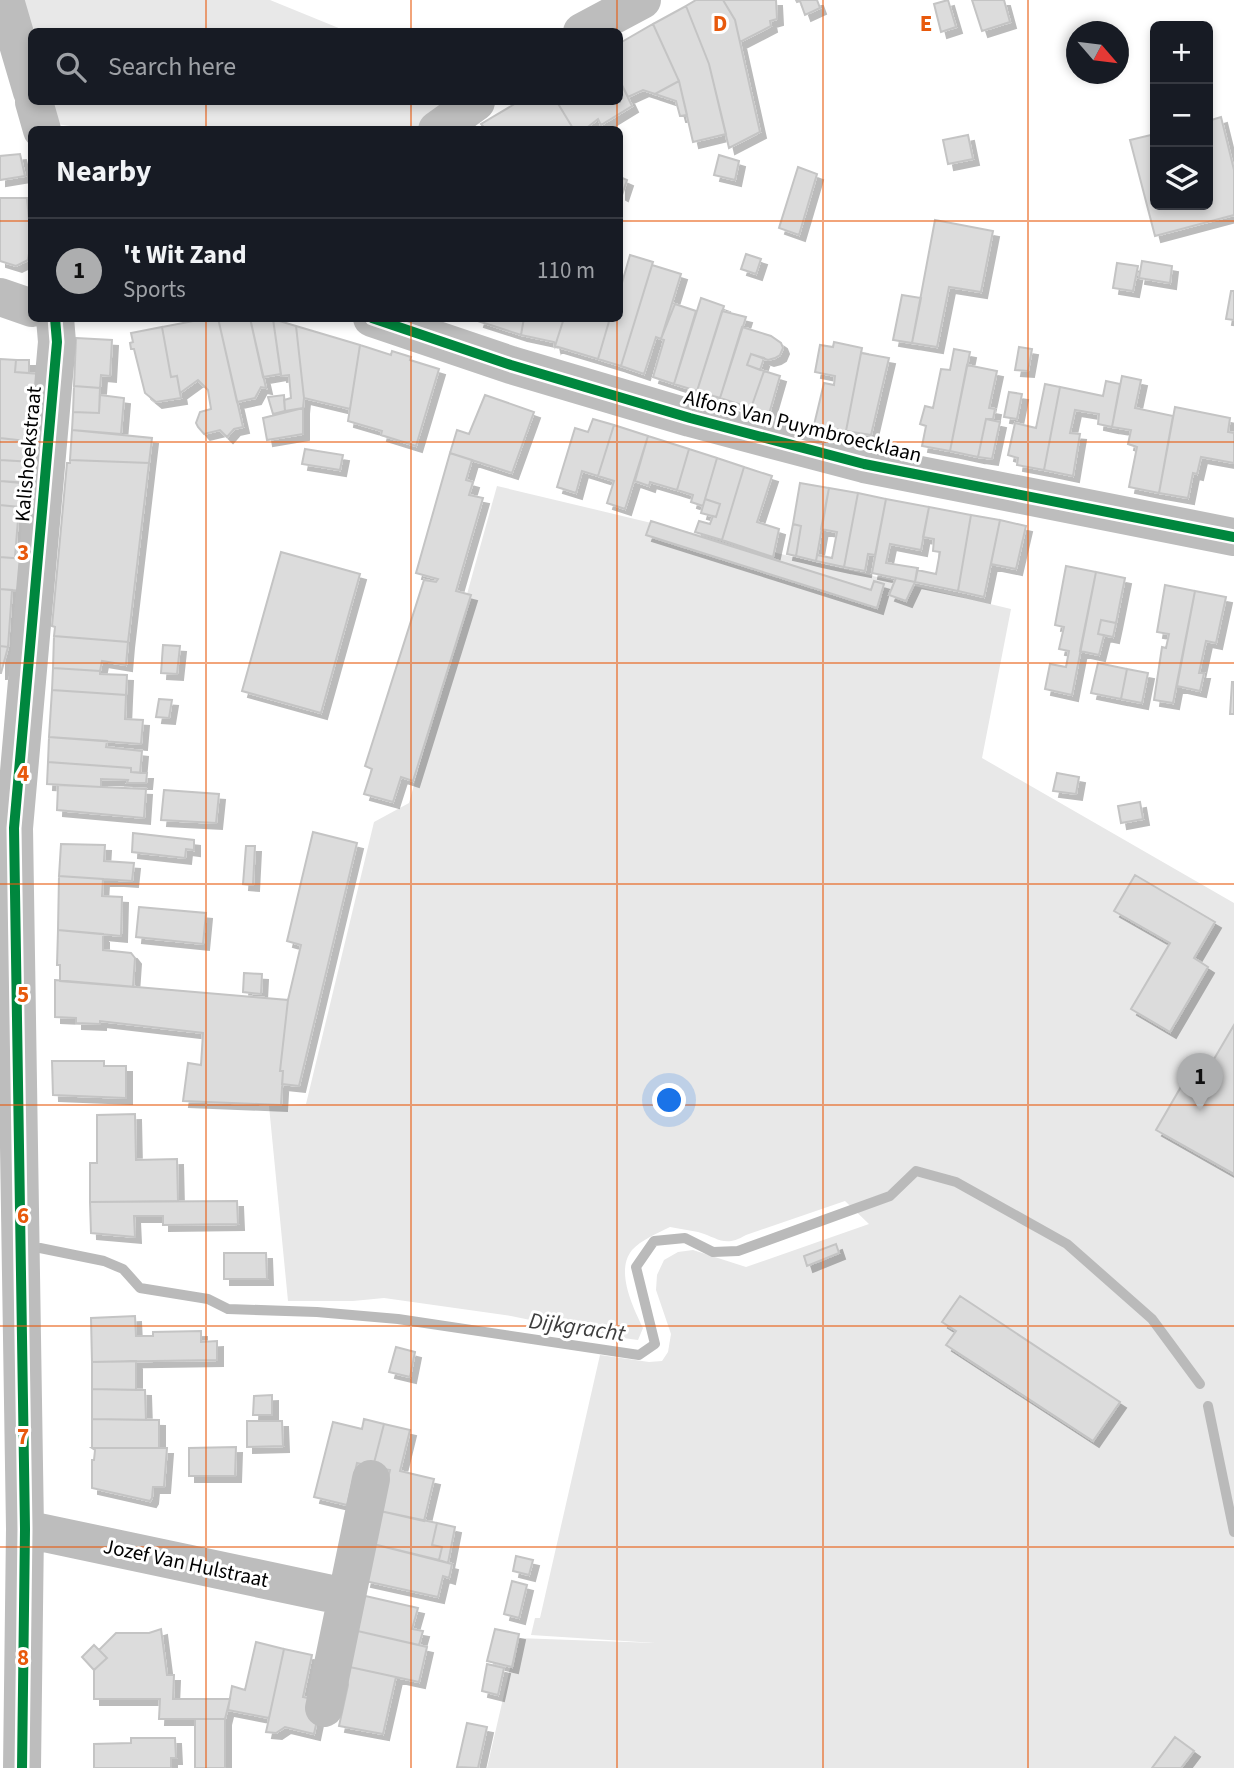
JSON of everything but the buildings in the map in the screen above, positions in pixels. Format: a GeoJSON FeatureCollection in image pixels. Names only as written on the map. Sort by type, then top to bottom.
{"type":"FeatureCollection","features":[{"type":"Feature","properties":{"kind":"street"},"geometry":{"type":"LineString","coordinates":[[5,0],[28,78]]}},
{"type":"Feature","properties":{"kind":"street"},"geometry":{"type":"LineString","coordinates":[[590,28],[642,0]]}},
{"type":"Feature","properties":{"kind":"street"},"geometry":{"type":"LineString","coordinates":[[35,105],[41,126]]}},
{"type":"Feature","properties":{"kind":"street"},"geometry":{"type":"LineString","coordinates":[[442,126],[471,105]]}},
{"type":"Feature","properties":{"kind":"street"},"geometry":{"type":"LineString","coordinates":[[0,297],[28,307]]}},
{"type":"Feature","properties":{"kind":"street","name":"Kalishoekstraat"},"geometry":{"type":"LineString","coordinates":[[22,1768],[24,1529],[14,828],[57,342],[55,322]]}},
{"type":"Feature","properties":{"kind":"street","name":"Alfons Van Puymbroecklaan"},"geometry":{"type":"LineString","coordinates":[[384,322],[511,366],[677,415],[864,464],[1234,537]]}},
{"type":"Feature","properties":{"kind":"street"},"geometry":{"type":"LineString","coordinates":[[324,1708],[371,1479]]}},
{"type":"Feature","properties":{"kind":"street","name":"Jozef Van Hulstraat"},"geometry":{"type":"LineString","coordinates":[[24,1529],[346,1597]]}},
{"type":"Feature","properties":{"kind":"shaded area"},"geometry":{"type":"Polygon","coordinates":[[[20,0],[270,0],[339,28],[30,28],[20,0]]]}},
{"type":"Feature","properties":{"kind":"shaded area"},"geometry":{"type":"Polygon","coordinates":[[[50,105],[464,105],[434,126],[56,124],[50,105]]]}},
{"type":"Feature","properties":{"kind":"shaded area"},"geometry":{"type":"Polygon","coordinates":[[[497,486],[1011,609],[982,758],[1234,903],[1234,1768],[487,1768],[517,1638],[655,1643],[531,1635],[535,1618],[540,1618],[600,1355],[649,1362],[662,1361],[668,1352],[671,1334],[656,1290],[657,1275],[664,1260],[678,1252],[693,1250],[746,1267],[869,1224],[845,1201],[732,1241],[722,1241],[698,1232],[670,1227],[655,1234],[632,1250],[625,1268],[627,1289],[643,1328],[638,1340],[511,1316],[384,1298],[288,1301],[269,1106],[306,1104],[374,822],[409,803],[497,486]]]}},
{"type":"Feature","properties":{"kind":"waterway","name":"Dijkgracht"},"geometry":{"type":"LineString","coordinates":[[40,1248],[104,1261],[123,1269],[140,1288],[208,1299],[228,1309],[317,1312],[398,1319],[639,1355],[655,1344],[636,1267],[654,1241],[685,1238],[713,1252],[738,1251],[890,1196],[916,1171],[956,1182],[1067,1244],[1152,1319],[1200,1384]]}},
{"type":"Feature","properties":{"kind":"waterway","name":"Dijkgracht"},"geometry":{"type":"LineString","coordinates":[[1208,1406],[1234,1532]]}},
{"type":"Feature","properties":{"kind":"cycle path"},"geometry":{"type":"LineString","coordinates":[[22,1768],[25,1529],[14,828],[57,342],[55,322]]}},
{"type":"Feature","properties":{"kind":"cycle path"},"geometry":{"type":"LineString","coordinates":[[384,322],[511,365],[690,418],[864,464],[1234,537]]}},
{"type":"Feature","properties":{"kind":"place","name":"'t Wit Zand"},"geometry":{"type":"Point","coordinates":[1200,1111]}}]}
